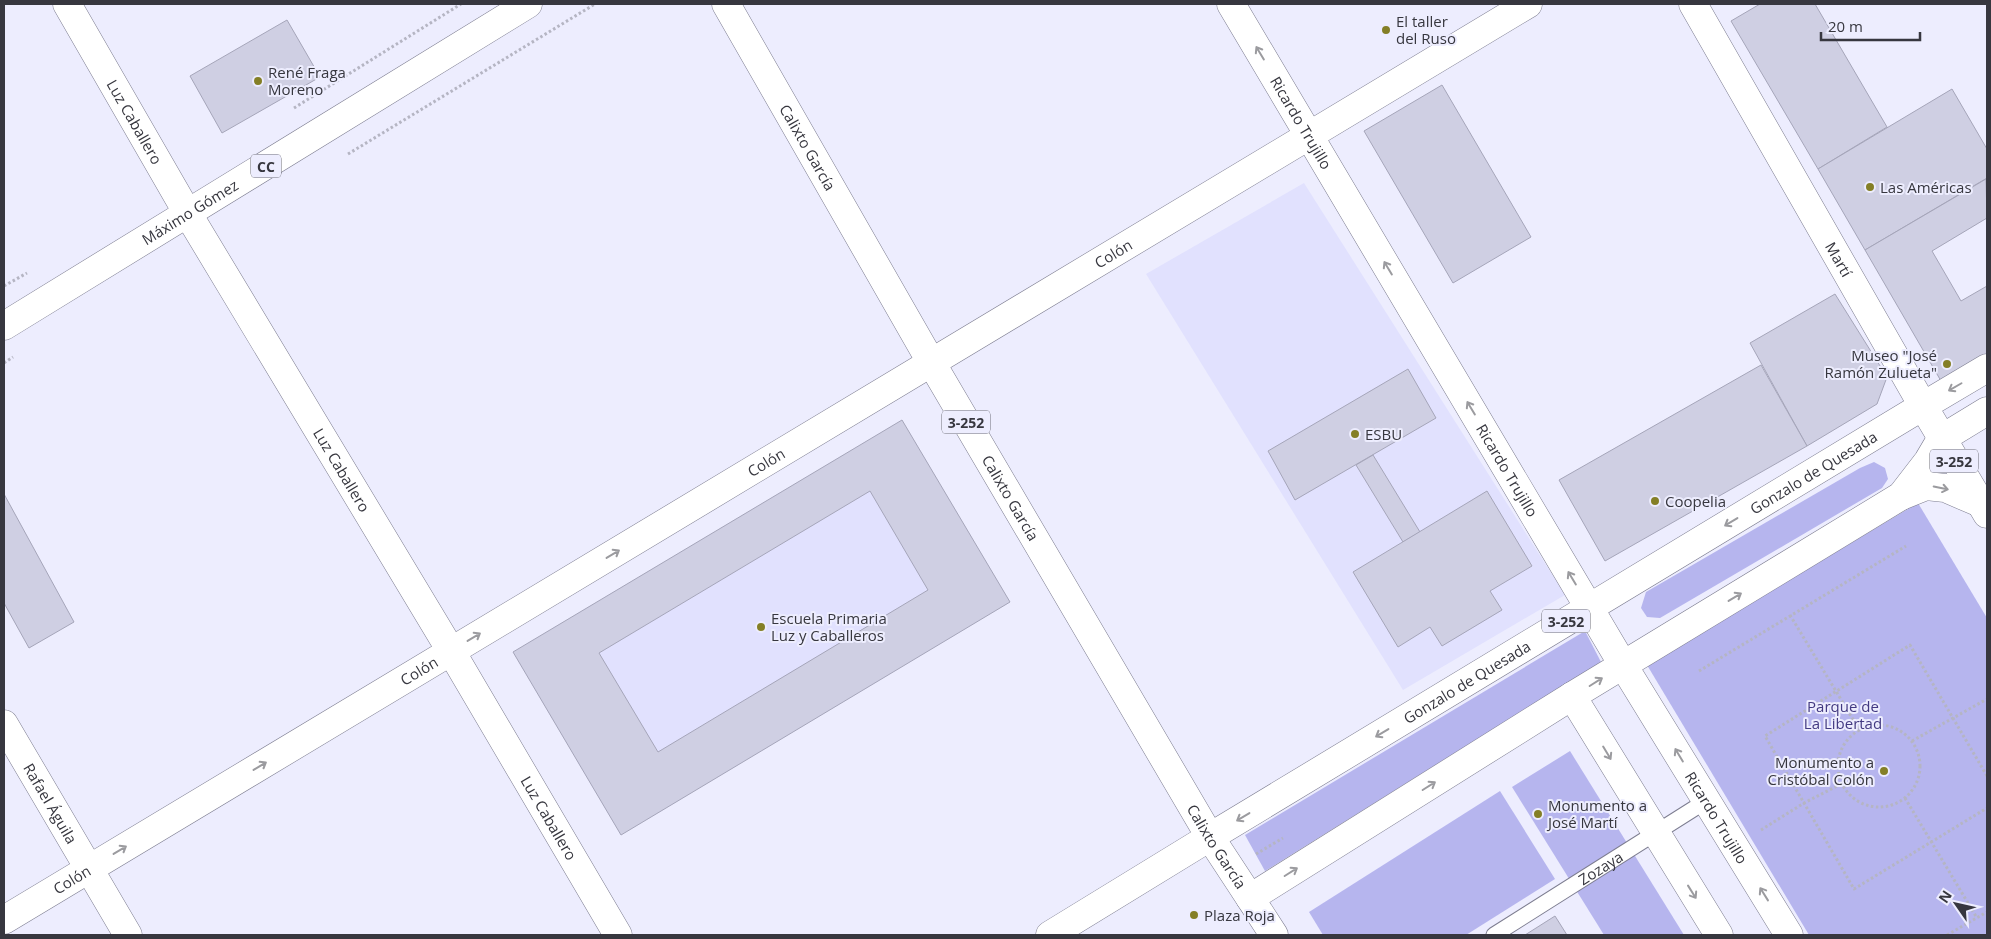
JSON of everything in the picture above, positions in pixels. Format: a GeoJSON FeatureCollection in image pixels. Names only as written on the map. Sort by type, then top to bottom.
{"type":"FeatureCollection","features":[{"type":"Feature","properties":{"kind":"main road","name":"Luz Caballero"},"geometry":{"type":"LineString","coordinates":[[68,4],[188,214],[451,651],[618,935]]}},
{"type":"Feature","properties":{"kind":"main road","name":"Máximo Gómez"},"geometry":{"type":"LineString","coordinates":[[4,326],[528,4]]}},
{"type":"Feature","properties":{"kind":"main road","name":"Calixto García"},"geometry":{"type":"LineString","coordinates":[[726,4],[931,362],[1210,837],[1274,935]]}},
{"type":"Feature","properties":{"kind":"main road","name":"Ricardo Trujillo"},"geometry":{"type":"LineString","coordinates":[[1231,4],[1623,665],[1790,935]]}},
{"type":"Feature","properties":{"kind":"main road","name":"Colón"},"geometry":{"type":"LineString","coordinates":[[4,920],[1528,4]]}},
{"type":"Feature","properties":{"kind":"main road","name":"Martí"},"geometry":{"type":"LineString","coordinates":[[1693,4],[1941,439],[1984,509]]}},
{"type":"Feature","properties":{"kind":"main road","name":"Gonzalo de Quesada"},"geometry":{"type":"LineString","coordinates":[[1050,935],[1589,607],[1987,368]]}},
{"type":"Feature","properties":{"kind":"main road"},"geometry":{"type":"LineString","coordinates":[[1941,439],[1987,411]]}},
{"type":"Feature","properties":{"kind":"main road","name":"3-252"},"geometry":{"type":"LineString","coordinates":[[1250,898],[1572,696],[1901,496],[1928,461],[1941,439]]}},
{"type":"Feature","properties":{"kind":"main road"},"geometry":{"type":"LineString","coordinates":[[1901,496],[1926,486],[1945,488],[1984,509]]}},
{"type":"Feature","properties":{"kind":"main road"},"geometry":{"type":"LineString","coordinates":[[1572,696],[1719,935]]}},
{"type":"Feature","properties":{"kind":"main road","name":"Rafael Águila"},"geometry":{"type":"LineString","coordinates":[[4,724],[128,935]]}},
{"type":"Feature","properties":{"kind":"lane","name":"Zozaya"},"geometry":{"type":"LineString","coordinates":[[1494,935],[1706,801]]}},
{"type":"Feature","properties":{"kind":"path"},"geometry":{"type":"LineString","coordinates":[[1699,672],[1906,546]]}},
{"type":"Feature","properties":{"kind":"path"},"geometry":{"type":"LineString","coordinates":[[1790,615],[1860,731]]}},
{"type":"Feature","properties":{"kind":"path"},"geometry":{"type":"LineString","coordinates":[[1987,776],[1910,645],[1765,736],[1854,889],[1987,808]]}},
{"type":"Feature","properties":{"kind":"path"},"geometry":{"type":"LineString","coordinates":[[1912,741],[1987,698]]}},
{"type":"Feature","properties":{"kind":"path"},"geometry":{"type":"LineString","coordinates":[[1871,725],[1890,726],[1901,731],[1912,741],[1918,753],[1920,768],[1917,783],[1905,798],[1886,807],[1870,807],[1849,795],[1841,784],[1838,772],[1838,756],[1850,736],[1871,725]]}},
{"type":"Feature","properties":{"kind":"path"},"geometry":{"type":"LineString","coordinates":[[1756,833],[1804,803],[1841,784]]}},
{"type":"Feature","properties":{"kind":"path"},"geometry":{"type":"LineString","coordinates":[[1905,798],[1977,918]]}},
{"type":"Feature","properties":{"kind":"path"},"geometry":{"type":"LineString","coordinates":[[1947,935],[1987,912]]}},
{"type":"Feature","properties":{"kind":"shaded area","name":"ESBU"},"geometry":{"type":"Polygon","coordinates":[[[1304,183],[1565,595],[1403,690],[1146,274],[1304,183]]]}},
{"type":"Feature","properties":{"kind":"shaded area","name":"Escuela Primaria Luz y Caballeros"},"geometry":{"type":"Polygon","coordinates":[[[902,420],[1010,602],[621,835],[513,652],[902,420]]]}},
{"type":"Feature","properties":{"kind":"green space"},"geometry":{"type":"Polygon","coordinates":[[[1874,462],[1885,468],[1888,479],[1882,488],[1660,618],[1647,617],[1641,608],[1646,592],[1860,468],[1874,462]]]}},
{"type":"Feature","properties":{"kind":"green space","name":"Parque de La Libertad"},"geometry":{"type":"Polygon","coordinates":[[[1918,503],[1987,618],[1987,935],[1809,935],[1647,665],[1918,503]]]}},
{"type":"Feature","properties":{"kind":"green space"},"geometry":{"type":"Polygon","coordinates":[[[1585,631],[1601,662],[1265,871],[1245,835],[1585,631]]]}},
{"type":"Feature","properties":{"kind":"green space"},"geometry":{"type":"Polygon","coordinates":[[[1570,751],[1684,935],[1604,935],[1512,787],[1570,751]]]}},
{"type":"Feature","properties":{"kind":"green space"},"geometry":{"type":"Polygon","coordinates":[[[1500,791],[1555,879],[1466,935],[1323,935],[1309,912],[1500,791]]]}},
{"type":"Feature","properties":{"kind":"building"},"geometry":{"type":"Polygon","coordinates":[[[1760,4],[1815,4],[1887,127],[1818,169],[1731,21],[1760,4]]]}},
{"type":"Feature","properties":{"kind":"building"},"geometry":{"type":"Polygon","coordinates":[[[287,20],[320,77],[222,133],[190,76],[287,20]]]}},
{"type":"Feature","properties":{"kind":"building"},"geometry":{"type":"Polygon","coordinates":[[[1442,85],[1531,237],[1453,283],[1364,131],[1442,85]]]}},
{"type":"Feature","properties":{"kind":"building"},"geometry":{"type":"Polygon","coordinates":[[[1952,89],[1987,149],[1987,178],[1865,250],[1818,169],[1952,89]]]}},
{"type":"Feature","properties":{"kind":"building"},"geometry":{"type":"Polygon","coordinates":[[[1986,179],[1987,218],[1932,251],[1961,301],[1987,286],[1987,354],[1941,381],[1865,250],[1986,179]]]}},
{"type":"Feature","properties":{"kind":"building"},"geometry":{"type":"Polygon","coordinates":[[[1835,294],[1887,377],[1877,404],[1807,446],[1750,343],[1835,294]]]}},
{"type":"Feature","properties":{"kind":"building"},"geometry":{"type":"Polygon","coordinates":[[[1761,365],[1807,446],[1605,561],[1559,480],[1761,365]]]}},
{"type":"Feature","properties":{"kind":"building"},"geometry":{"type":"Polygon","coordinates":[[[1408,369],[1436,418],[1295,500],[1268,451],[1408,369]]]}},
{"type":"Feature","properties":{"kind":"building","name":"Escuela Primaria Luz y Caballeros"},"geometry":{"type":"Polygon","coordinates":[[[902,420],[1010,602],[621,835],[513,652],[902,420]],[[870,491],[599,653],[658,752],[928,590],[870,491]]]}},
{"type":"Feature","properties":{"kind":"building"},"geometry":{"type":"Polygon","coordinates":[[[1373,455],[1420,532],[1403,542],[1356,465],[1373,455]]]}},
{"type":"Feature","properties":{"kind":"building"},"geometry":{"type":"Polygon","coordinates":[[[1487,491],[1532,566],[1490,591],[1502,610],[1442,646],[1430,627],[1398,647],[1353,572],[1487,491]]]}},
{"type":"Feature","properties":{"kind":"building"},"geometry":{"type":"Polygon","coordinates":[[[4,494],[74,622],[29,648],[4,603],[4,494]]]}},
{"type":"Feature","properties":{"kind":"building"},"geometry":{"type":"Polygon","coordinates":[[[1555,916],[1567,935],[1525,935],[1555,916]]]}},
{"type":"Feature","properties":{"kind":"place","name":"El taller del Ruso"},"geometry":{"type":"Point","coordinates":[1386,30]}},
{"type":"Feature","properties":{"kind":"place","name":"René Fraga Moreno"},"geometry":{"type":"Point","coordinates":[258,81]}},
{"type":"Feature","properties":{"kind":"place","name":"Las Américas"},"geometry":{"type":"Point","coordinates":[1870,187]}},
{"type":"Feature","properties":{"kind":"place","name":"Museo \"José Ramón Zulueta\""},"geometry":{"type":"Point","coordinates":[1947,364]}},
{"type":"Feature","properties":{"kind":"place","name":"ESBU"},"geometry":{"type":"Point","coordinates":[1355,434]}},
{"type":"Feature","properties":{"kind":"place","name":"Coopelia"},"geometry":{"type":"Point","coordinates":[1655,501]}},
{"type":"Feature","properties":{"kind":"place","name":"Escuela Primaria Luz y Caballeros"},"geometry":{"type":"Point","coordinates":[761,627]}},
{"type":"Feature","properties":{"kind":"place","name":"Monumento a Cristóbal Colón"},"geometry":{"type":"Point","coordinates":[1884,771]}},
{"type":"Feature","properties":{"kind":"place","name":"Monumento a José Martí"},"geometry":{"type":"Point","coordinates":[1538,814]}},
{"type":"Feature","properties":{"kind":"place","name":"Plaza Roja"},"geometry":{"type":"Point","coordinates":[1194,915]}}]}
